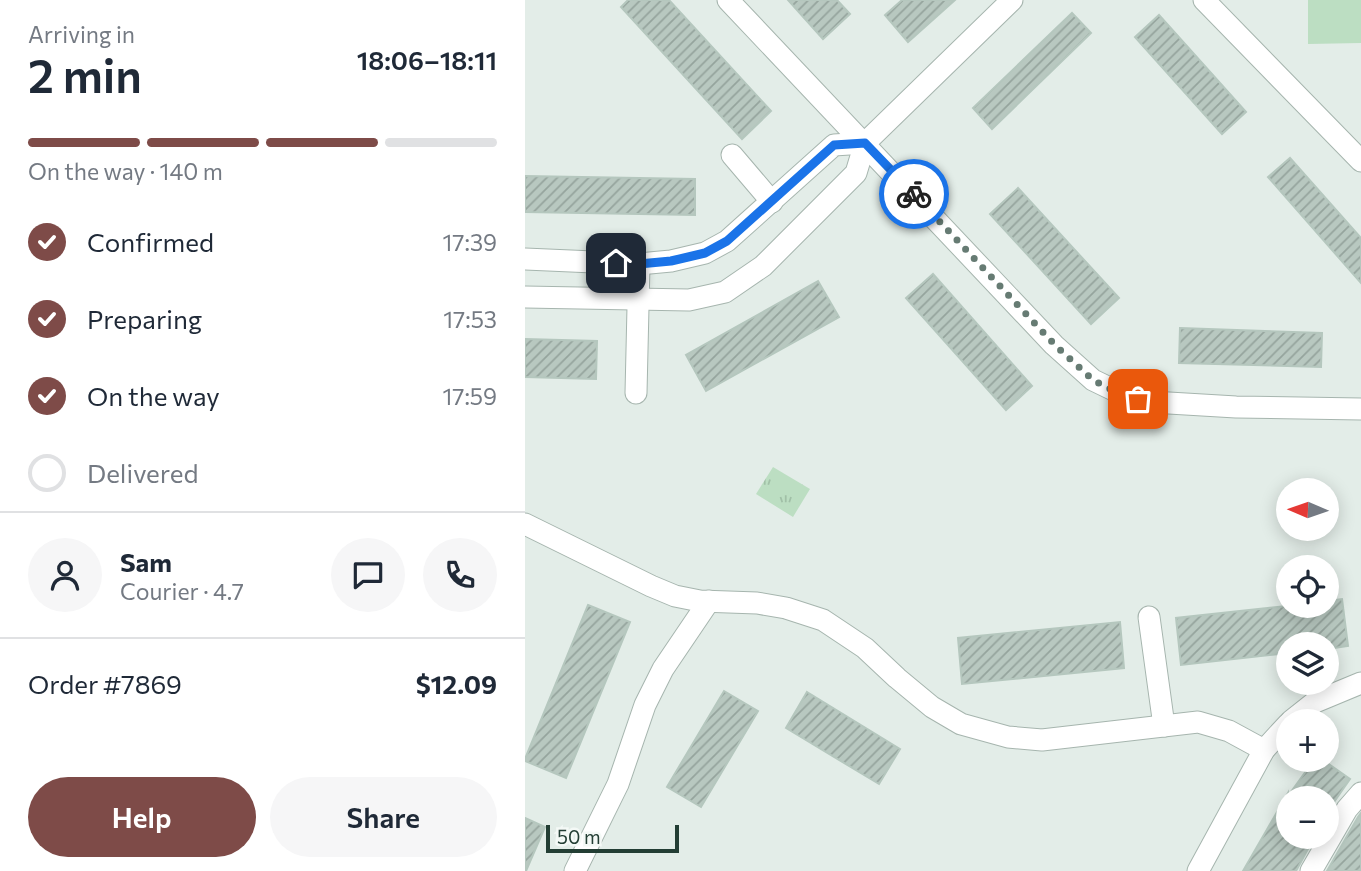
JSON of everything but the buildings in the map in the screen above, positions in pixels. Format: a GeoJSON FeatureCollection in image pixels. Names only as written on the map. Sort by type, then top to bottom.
{"type":"FeatureCollection","features":[{"type":"Feature","properties":{"kind":"street"},"geometry":{"type":"LineString","coordinates":[[728,0],[1055,345],[1093,380],[1124,396],[1152,402],[1236,407],[1361,408]]}},
{"type":"Feature","properties":{"kind":"street"},"geometry":{"type":"LineString","coordinates":[[525,297],[689,300],[725,292],[763,266],[856,173],[865,143],[1012,0]]}},
{"type":"Feature","properties":{"kind":"street"},"geometry":{"type":"LineString","coordinates":[[1205,0],[1361,161]]}},
{"type":"Feature","properties":{"kind":"street"},"geometry":{"type":"LineString","coordinates":[[525,259],[639,264],[671,261],[705,253],[727,241],[834,145],[865,143]]}},
{"type":"Feature","properties":{"kind":"street"},"geometry":{"type":"LineString","coordinates":[[732,155],[772,202]]}},
{"type":"Feature","properties":{"kind":"street"},"geometry":{"type":"LineString","coordinates":[[636,393],[639,264]]}},
{"type":"Feature","properties":{"kind":"street"},"geometry":{"type":"LineString","coordinates":[[525,524],[675,596],[757,603],[786,608],[823,620],[865,648],[932,707],[961,724],[1008,737],[1042,740],[1188,723],[1207,724],[1229,731],[1264,750]]}},
{"type":"Feature","properties":{"kind":"street"},"geometry":{"type":"LineString","coordinates":[[575,871],[618,784],[645,705],[657,681],[709,601]]}},
{"type":"Feature","properties":{"kind":"street"},"geometry":{"type":"LineString","coordinates":[[1149,617],[1164,726]]}},
{"type":"Feature","properties":{"kind":"street"},"geometry":{"type":"LineString","coordinates":[[1306,709],[1315,702],[1361,682]]}},
{"type":"Feature","properties":{"kind":"street"},"geometry":{"type":"LineString","coordinates":[[1198,871],[1264,750],[1276,737]]}},
{"type":"Feature","properties":{"kind":"street"},"geometry":{"type":"LineString","coordinates":[[1311,871],[1346,809],[1361,793]]}},
{"type":"Feature","properties":{"kind":"green space"},"geometry":{"type":"Polygon","coordinates":[[[1308,0],[1361,0],[1361,43],[1308,44],[1308,0]]]}},
{"type":"Feature","properties":{"kind":"green space"},"geometry":{"type":"Polygon","coordinates":[[[773,467],[810,489],[793,517],[756,494],[773,467]]]}},
{"type":"Feature","properties":{"kind":"way so far"},"geometry":{"type":"LineString","coordinates":[[914,194],[1055,345],[1093,380],[1124,396],[1138,399]]}},
{"type":"Feature","properties":{"kind":"route"},"geometry":{"type":"LineString","coordinates":[[616,263],[671,261],[705,253],[727,241],[834,145],[865,143],[914,194]]}}]}
